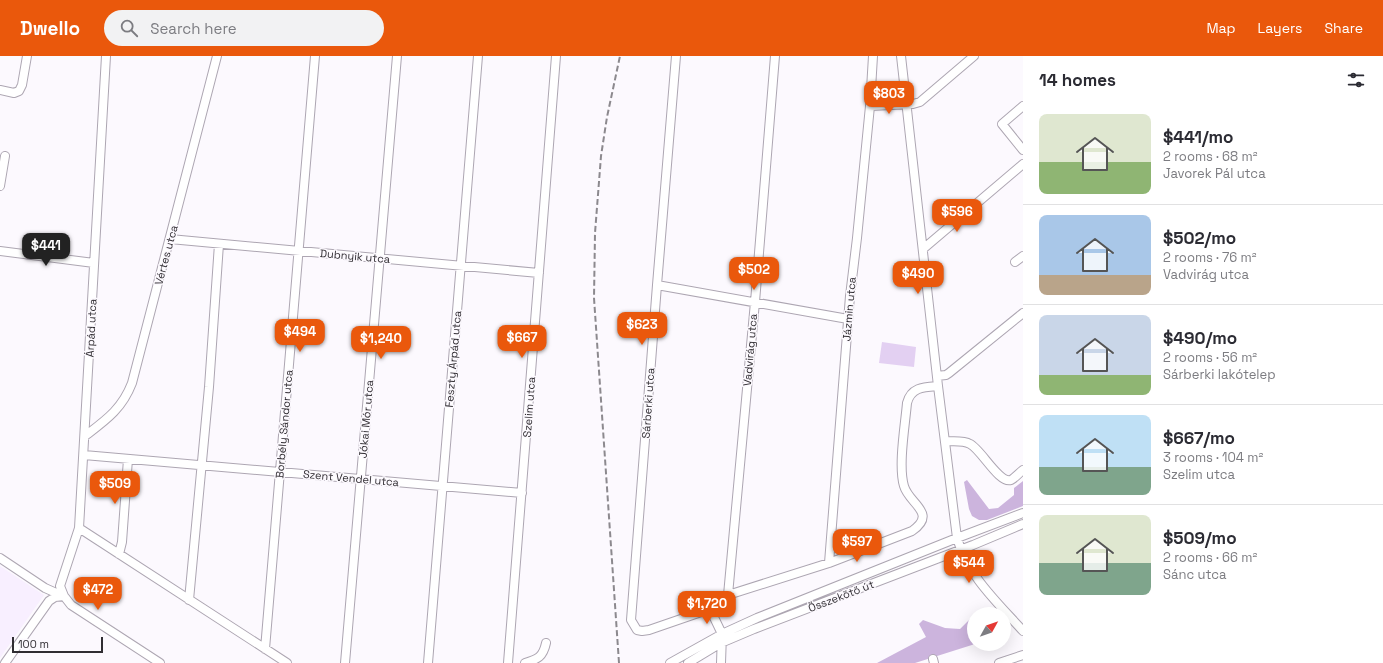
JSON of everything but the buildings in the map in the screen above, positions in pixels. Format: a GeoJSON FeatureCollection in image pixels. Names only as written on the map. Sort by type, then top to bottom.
{"type":"FeatureCollection","features":[{"type":"Feature","properties":{"kind":"street"},"geometry":{"type":"LineString","coordinates":[[0,90],[14,93],[19,91],[22,85],[27,56]]}},
{"type":"Feature","properties":{"kind":"street","name":"Árpád utca"},"geometry":{"type":"LineString","coordinates":[[64,596],[60,586],[61,579],[79,528],[106,56]]}},
{"type":"Feature","properties":{"kind":"street","name":"Vértes utca"},"geometry":{"type":"LineString","coordinates":[[85,436],[109,418],[120,406],[128,394],[132,383],[217,56]]}},
{"type":"Feature","properties":{"kind":"street","name":"Borbély Sándor utca"},"geometry":{"type":"LineString","coordinates":[[265,648],[315,56]]}},
{"type":"Feature","properties":{"kind":"street","name":"Jókai Mór utca"},"geometry":{"type":"LineString","coordinates":[[345,663],[397,56]]}},
{"type":"Feature","properties":{"kind":"street","name":"Feszty Árpád utca"},"geometry":{"type":"LineString","coordinates":[[428,663],[478,56]]}},
{"type":"Feature","properties":{"kind":"street","name":"Szelim utca"},"geometry":{"type":"LineString","coordinates":[[508,663],[556,56]]}},
{"type":"Feature","properties":{"kind":"street","name":"Sárberki utca"},"geometry":{"type":"LineString","coordinates":[[676,56],[632,620],[637,630],[642,631],[649,630],[710,609]]}},
{"type":"Feature","properties":{"kind":"street","name":"Vadvirág utca"},"geometry":{"type":"LineString","coordinates":[[728,595],[755,302],[775,56]]}},
{"type":"Feature","properties":{"kind":"street","name":"Jázmin utca"},"geometry":{"type":"LineString","coordinates":[[829,563],[848,319],[870,106],[873,56]]}},
{"type":"Feature","properties":{"kind":"street"},"geometry":{"type":"LineString","coordinates":[[901,56],[938,386],[957,538],[960,549],[972,572],[984,588],[1023,631]]}},
{"type":"Feature","properties":{"kind":"street"},"geometry":{"type":"LineString","coordinates":[[870,106],[920,102],[974,56]]}},
{"type":"Feature","properties":{"kind":"street"},"geometry":{"type":"LineString","coordinates":[[1023,106],[1002,124],[1023,150]]}},
{"type":"Feature","properties":{"kind":"street"},"geometry":{"type":"LineString","coordinates":[[0,186],[5,156]]}},
{"type":"Feature","properties":{"kind":"street"},"geometry":{"type":"LineString","coordinates":[[923,249],[1023,164]]}},
{"type":"Feature","properties":{"kind":"street","name":"Dubnyik utca"},"geometry":{"type":"LineString","coordinates":[[170,239],[539,273]]}},
{"type":"Feature","properties":{"kind":"street"},"geometry":{"type":"LineString","coordinates":[[189,600],[219,244]]}},
{"type":"Feature","properties":{"kind":"street"},"geometry":{"type":"LineString","coordinates":[[0,251],[94,263]]}},
{"type":"Feature","properties":{"kind":"street"},"geometry":{"type":"LineString","coordinates":[[1015,262],[1023,256]]}},
{"type":"Feature","properties":{"kind":"street"},"geometry":{"type":"LineString","coordinates":[[657,285],[848,319]]}},
{"type":"Feature","properties":{"kind":"street"},"geometry":{"type":"LineString","coordinates":[[937,376],[950,373],[1023,313]]}},
{"type":"Feature","properties":{"kind":"street"},"geometry":{"type":"LineString","coordinates":[[721,663],[722,634],[710,609],[728,595],[829,563],[912,531],[921,524],[923,514],[905,490],[903,481],[902,467],[907,403],[908,398],[915,390],[921,387],[938,386]]}},
{"type":"Feature","properties":{"kind":"street"},"geometry":{"type":"LineString","coordinates":[[946,441],[964,442],[975,446],[1000,476],[1006,480],[1010,480],[1023,470]]}},
{"type":"Feature","properties":{"kind":"street","name":"Szent Vendel utca"},"geometry":{"type":"LineString","coordinates":[[84,455],[522,493]]}},
{"type":"Feature","properties":{"kind":"street"},"geometry":{"type":"LineString","coordinates":[[118,554],[122,542],[128,459]]}},
{"type":"Feature","properties":{"kind":"street","name":"Összekötő út"},"geometry":{"type":"LineString","coordinates":[[670,663],[722,634],[957,538],[1023,513]]}},
{"type":"Feature","properties":{"kind":"street","name":"Összekötő út"},"geometry":{"type":"LineString","coordinates":[[688,663],[721,643],[754,629],[1023,524]]}},
{"type":"Feature","properties":{"kind":"street"},"geometry":{"type":"LineString","coordinates":[[79,528],[287,663]]}},
{"type":"Feature","properties":{"kind":"street"},"geometry":{"type":"LineString","coordinates":[[0,558],[45,588],[64,596],[71,605],[160,663]]}},
{"type":"Feature","properties":{"kind":"street"},"geometry":{"type":"LineString","coordinates":[[5,663],[48,601],[55,597],[64,596]]}},
{"type":"Feature","properties":{"kind":"street"},"geometry":{"type":"LineString","coordinates":[[525,663],[540,657],[544,652],[546,643]]}},
{"type":"Feature","properties":{"kind":"street"},"geometry":{"type":"LineString","coordinates":[[999,663],[1023,655]]}},
{"type":"Feature","properties":{"kind":"shaded area"},"geometry":{"type":"Polygon","coordinates":[[[882,342],[916,347],[914,367],[879,363],[882,342]]]}},
{"type":"Feature","properties":{"kind":"shaded area"},"geometry":{"type":"Polygon","coordinates":[[[967,480],[989,509],[998,508],[1014,495],[1014,488],[1023,481],[1023,506],[987,520],[979,520],[972,516],[969,509],[964,482],[967,480]]]}},
{"type":"Feature","properties":{"kind":"shaded area"},"geometry":{"type":"Polygon","coordinates":[[[0,566],[44,595],[0,658],[0,566]]]}},
{"type":"Feature","properties":{"kind":"shaded area"},"geometry":{"type":"Polygon","coordinates":[[[923,620],[945,628],[960,629],[967,622],[967,647],[915,663],[877,663],[926,637],[919,624],[923,620]]]}},
{"type":"Feature","properties":{"kind":"railway"},"geometry":{"type":"LineString","coordinates":[[619,663],[594,298],[595,233],[601,156],[607,117],[620,56]]}}]}
